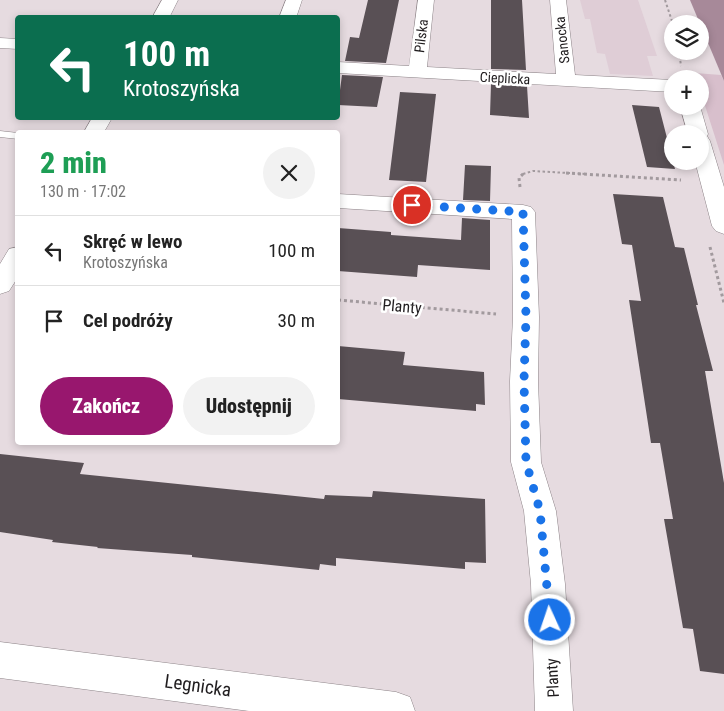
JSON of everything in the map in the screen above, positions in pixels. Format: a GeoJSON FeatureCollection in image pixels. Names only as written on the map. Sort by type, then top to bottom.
{"type":"FeatureCollection","features":[{"type":"Feature","properties":{"kind":"street"},"geometry":{"type":"LineString","coordinates":[[162,15],[170,0]]}},
{"type":"Feature","properties":{"kind":"street"},"geometry":{"type":"LineString","coordinates":[[289,15],[294,0]]}},
{"type":"Feature","properties":{"kind":"street","name":"Pilska"},"geometry":{"type":"LineString","coordinates":[[417,73],[426,0]]}},
{"type":"Feature","properties":{"kind":"street","name":"Sanocka"},"geometry":{"type":"LineString","coordinates":[[558,0],[566,81]]}},
{"type":"Feature","properties":{"kind":"street"},"geometry":{"type":"LineString","coordinates":[[0,43],[15,44]]}},
{"type":"Feature","properties":{"kind":"street","name":"Cieplicka"},"geometry":{"type":"LineString","coordinates":[[340,68],[664,86]]}},
{"type":"Feature","properties":{"kind":"street"},"geometry":{"type":"LineString","coordinates":[[708,170],[724,226]]}},
{"type":"Feature","properties":{"kind":"street"},"geometry":{"type":"LineString","coordinates":[[340,201],[523,212]]}},
{"type":"Feature","properties":{"kind":"street","name":"Planty"},"geometry":{"type":"LineString","coordinates":[[523,212],[526,317],[524,381],[526,462],[541,520],[548,584],[554,711]]}},
{"type":"Feature","properties":{"kind":"street"},"geometry":{"type":"LineString","coordinates":[[0,285],[15,260]]}},
{"type":"Feature","properties":{"kind":"street","name":"Legnicka"},"geometry":{"type":"LineString","coordinates":[[0,660],[300,705],[396,711]]}},
{"type":"Feature","properties":{"kind":"lane"},"geometry":{"type":"LineString","coordinates":[[0,134],[15,136]]}},
{"type":"Feature","properties":{"kind":"path"},"geometry":{"type":"LineString","coordinates":[[665,0],[670,15]]}},
{"type":"Feature","properties":{"kind":"path"},"geometry":{"type":"LineString","coordinates":[[523,212],[519,178],[525,172],[712,182]]}},
{"type":"Feature","properties":{"kind":"path","name":"Planty"},"geometry":{"type":"LineString","coordinates":[[340,300],[526,317]]}},
{"type":"Feature","properties":{"kind":"shaded area"},"geometry":{"type":"Polygon","coordinates":[[[580,0],[638,0],[657,56],[647,56],[653,76],[610,74],[605,54],[597,53],[590,19],[585,19],[580,0]]]}},
{"type":"Feature","properties":{"kind":"shaded area"},"geometry":{"type":"Polygon","coordinates":[[[690,0],[724,0],[724,81],[709,45],[709,15],[696,15],[690,0]]]}},
{"type":"Feature","properties":{"kind":"shaded area"},"geometry":{"type":"Polygon","coordinates":[[[709,74],[721,75],[724,81],[724,165],[708,115],[709,74]]]}},
{"type":"Feature","properties":{"kind":"building"},"geometry":{"type":"Polygon","coordinates":[[[368,0],[399,0],[386,63],[345,61],[350,37],[359,38],[368,0]]]}},
{"type":"Feature","properties":{"kind":"building"},"geometry":{"type":"Polygon","coordinates":[[[491,0],[522,0],[526,70],[491,69],[491,0]]]}},
{"type":"Feature","properties":{"kind":"building"},"geometry":{"type":"Polygon","coordinates":[[[342,75],[383,77],[377,107],[340,105],[342,75]]]}},
{"type":"Feature","properties":{"kind":"building"},"geometry":{"type":"Polygon","coordinates":[[[491,84],[527,86],[529,118],[490,115],[491,84]]]}},
{"type":"Feature","properties":{"kind":"building"},"geometry":{"type":"Polygon","coordinates":[[[400,92],[436,94],[426,182],[389,180],[400,92]]]}},
{"type":"Feature","properties":{"kind":"building"},"geometry":{"type":"Polygon","coordinates":[[[632,105],[659,107],[664,126],[664,168],[647,167],[632,105]]]}},
{"type":"Feature","properties":{"kind":"building"},"geometry":{"type":"Polygon","coordinates":[[[465,165],[491,166],[490,201],[463,200],[465,165]]]}},
{"type":"Feature","properties":{"kind":"building"},"geometry":{"type":"Polygon","coordinates":[[[613,194],[663,197],[675,247],[684,248],[698,305],[696,305],[713,371],[705,371],[724,483],[724,674],[700,671],[693,629],[683,628],[664,519],[673,519],[660,443],[651,443],[629,300],[641,301],[632,245],[622,244],[613,194]]]}},
{"type":"Feature","properties":{"kind":"building"},"geometry":{"type":"Polygon","coordinates":[[[462,218],[490,220],[490,270],[418,265],[417,277],[340,271],[340,228],[391,232],[391,235],[461,240],[462,218]]]}},
{"type":"Feature","properties":{"kind":"building"},"geometry":{"type":"Polygon","coordinates":[[[340,346],[405,352],[403,365],[484,372],[485,405],[476,404],[476,411],[340,399],[340,346]]]}},
{"type":"Feature","properties":{"kind":"building"},"geometry":{"type":"Polygon","coordinates":[[[0,454],[84,463],[80,474],[324,499],[325,495],[372,497],[373,491],[485,499],[486,563],[465,562],[465,569],[336,558],[336,566],[320,564],[319,570],[192,557],[192,555],[97,548],[0,532],[0,454]]]}},
{"type":"Feature","properties":{"kind":"route"},"geometry":{"type":"LineString","coordinates":[[412,205],[523,212],[526,317],[524,381],[526,462],[540,511],[550,620]]}}]}
